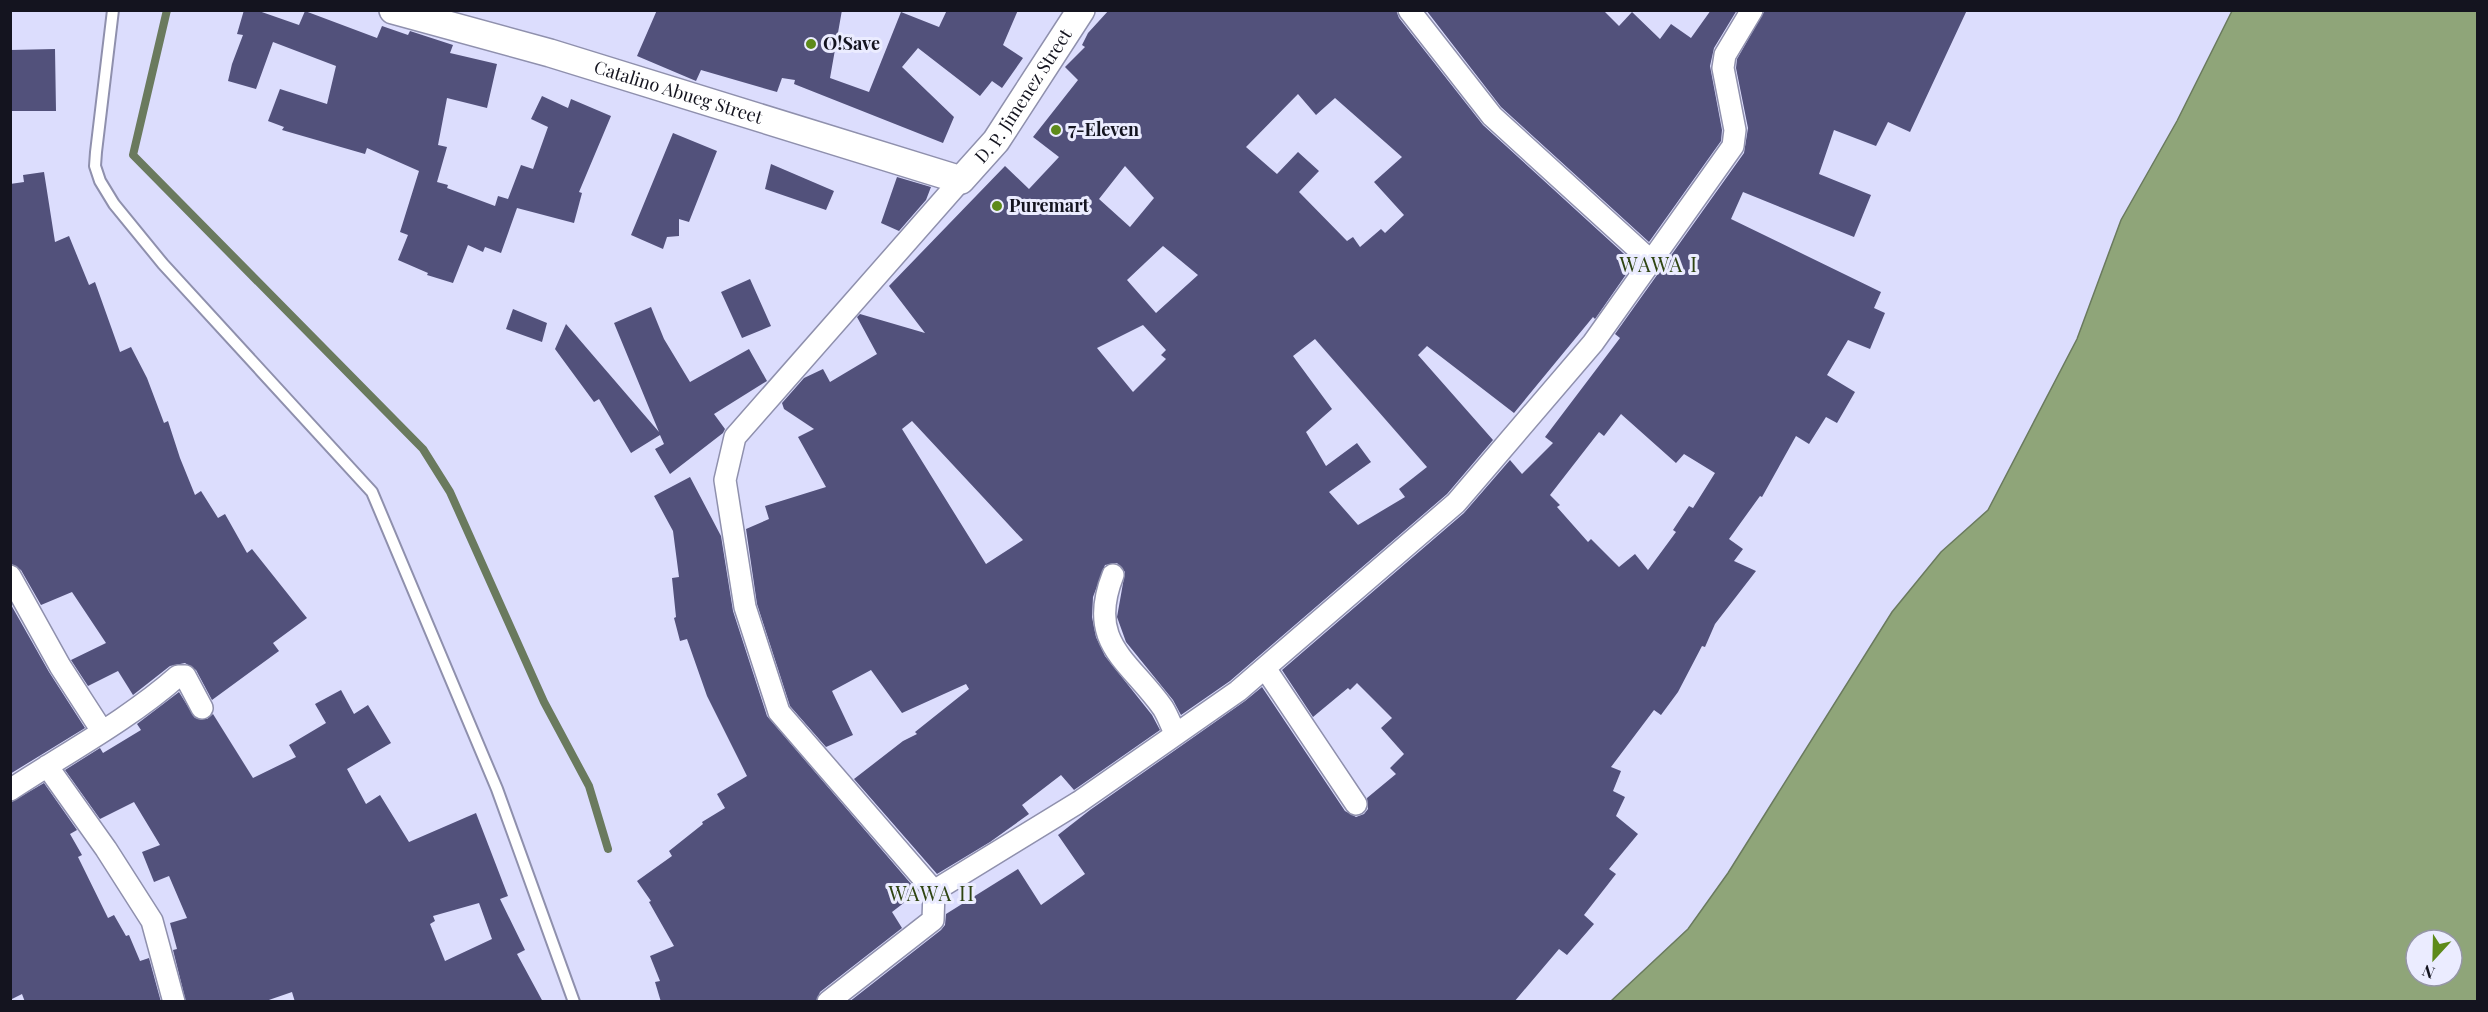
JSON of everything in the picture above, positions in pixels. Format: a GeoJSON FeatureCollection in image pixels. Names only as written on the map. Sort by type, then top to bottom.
{"type":"FeatureCollection","features":[{"type":"Feature","properties":{"kind":"street","name":"Catalino Abueg Street"},"geometry":{"type":"LineString","coordinates":[[393,10],[550,53],[961,180]]}},
{"type":"Feature","properties":{"kind":"street","name":"D. P. Jimenez Street"},"geometry":{"type":"LineString","coordinates":[[961,180],[996,141],[1081,10]]}},
{"type":"Feature","properties":{"kind":"street"},"geometry":{"type":"LineString","coordinates":[[1409,10],[1492,116],[1651,261]]}},
{"type":"Feature","properties":{"kind":"street"},"geometry":{"type":"LineString","coordinates":[[934,891],[1079,802],[1238,691],[1456,503],[1593,343],[1733,146],[1735,130],[1723,68],[1725,55],[1752,10]]}},
{"type":"Feature","properties":{"kind":"street"},"geometry":{"type":"LineString","coordinates":[[828,1002],[933,920],[934,891],[779,712],[745,606],[725,480],[735,437],[961,180]]}},
{"type":"Feature","properties":{"kind":"street"},"geometry":{"type":"LineString","coordinates":[[1113,575],[1103,608],[1111,645],[1164,710],[1175,733]]}},
{"type":"Feature","properties":{"kind":"street"},"geometry":{"type":"LineString","coordinates":[[10,576],[60,666],[102,731]]}},
{"type":"Feature","properties":{"kind":"street"},"geometry":{"type":"LineString","coordinates":[[1265,668],[1356,804]]}},
{"type":"Feature","properties":{"kind":"street"},"geometry":{"type":"LineString","coordinates":[[10,790],[102,731],[182,675],[202,708]]}},
{"type":"Feature","properties":{"kind":"street"},"geometry":{"type":"LineString","coordinates":[[47,766],[106,849],[152,921],[174,1002]]}},
{"type":"Feature","properties":{"kind":"lane"},"geometry":{"type":"LineString","coordinates":[[113,10],[96,152],[95,166],[100,181],[114,204],[163,264],[372,492],[497,789],[574,1002]]}},
{"type":"Feature","properties":{"kind":"shaded area"},"geometry":{"type":"Polygon","coordinates":[[[2232,11],[2477,11],[2477,1001],[1611,1001],[1688,929],[1728,873],[1892,612],[1941,552],[1988,510],[2077,339],[2121,220],[2177,121],[2232,11]]]}},
{"type":"Feature","properties":{"kind":"building"},"geometry":{"type":"Polygon","coordinates":[[[244,10],[256,10],[299,25],[305,11],[377,38],[382,26],[408,35],[410,31],[453,45],[450,53],[497,64],[487,108],[447,98],[438,145],[447,147],[437,182],[495,206],[498,196],[508,199],[521,165],[533,169],[548,127],[531,119],[542,96],[568,108],[571,99],[611,116],[579,192],[582,193],[574,223],[517,208],[501,253],[485,247],[483,252],[468,245],[453,283],[427,275],[428,273],[398,260],[408,235],[400,232],[419,171],[367,148],[365,154],[282,130],[284,127],[268,121],[280,89],[327,104],[336,66],[273,42],[256,89],[228,81],[243,35],[237,34],[244,10]]]}},
{"type":"Feature","properties":{"kind":"building"},"geometry":{"type":"Polygon","coordinates":[[[657,10],[842,10],[830,78],[869,92],[901,12],[939,27],[947,10],[1018,10],[1003,45],[1023,58],[1002,88],[992,81],[980,96],[918,48],[902,67],[954,117],[943,143],[794,84],[795,80],[782,78],[777,92],[701,70],[696,81],[637,56],[657,10]]]}},
{"type":"Feature","properties":{"kind":"building"},"geometry":{"type":"Polygon","coordinates":[[[1109,10],[1396,10],[1399,18],[1483,125],[1634,263],[1595,319],[1593,317],[1514,413],[1427,346],[1418,355],[1493,440],[1447,494],[1230,681],[1181,715],[1173,700],[1126,642],[1117,617],[1125,572],[1117,563],[1105,565],[1093,597],[1092,617],[1096,637],[1105,656],[1152,715],[1160,730],[1074,790],[1061,775],[1022,805],[1029,814],[990,842],[937,874],[854,779],[903,741],[917,734],[915,732],[969,689],[966,684],[902,713],[871,670],[832,691],[853,735],[826,747],[790,706],[757,604],[746,529],[769,519],[765,506],[826,487],[798,437],[814,429],[784,409],[782,403],[804,378],[823,369],[830,382],[877,354],[857,317],[860,314],[925,333],[889,286],[1005,166],[1029,189],[1059,157],[1033,137],[1078,80],[1065,67],[1085,47],[1082,45],[1088,33],[1109,10]],[[1298,94],[1246,147],[1277,174],[1298,152],[1319,171],[1299,192],[1347,241],[1353,237],[1360,247],[1381,229],[1385,233],[1404,215],[1374,182],[1402,157],[1335,98],[1316,115],[1298,94]],[[1125,166],[1099,199],[1130,227],[1154,198],[1125,166]],[[1163,246],[1127,280],[1156,313],[1198,275],[1163,246]],[[1143,325],[1097,348],[1133,392],[1166,359],[1161,355],[1166,350],[1143,325]],[[1315,339],[1293,356],[1332,409],[1306,432],[1326,466],[1357,443],[1371,462],[1329,492],[1358,525],[1405,497],[1399,489],[1427,467],[1315,339]],[[912,421],[902,429],[986,564],[1023,540],[912,421]]]}},
{"type":"Feature","properties":{"kind":"building"},"geometry":{"type":"Polygon","coordinates":[[[1426,10],[1603,10],[1619,26],[1632,12],[1660,39],[1671,24],[1691,38],[1711,10],[1737,10],[1714,48],[1710,66],[1722,130],[1721,141],[1649,242],[1501,107],[1426,10]]]}},
{"type":"Feature","properties":{"kind":"building"},"geometry":{"type":"Polygon","coordinates":[[[1765,10],[1967,10],[1910,132],[1888,122],[1876,146],[1834,130],[1819,174],[1871,195],[1854,237],[1743,192],[1731,219],[1881,292],[1874,308],[1885,313],[1870,349],[1848,340],[1827,375],[1855,392],[1837,423],[1826,417],[1809,444],[1796,436],[1762,497],[1760,496],[1729,539],[1743,549],[1734,561],[1756,571],[1715,624],[1705,647],[1702,646],[1678,692],[1661,715],[1654,710],[1611,767],[1621,771],[1613,791],[1625,797],[1616,816],[1638,834],[1609,869],[1616,874],[1584,915],[1594,924],[1567,955],[1559,949],[1514,1002],[849,1002],[941,930],[945,925],[946,914],[1018,869],[1041,905],[1085,874],[1058,835],[1262,687],[1345,811],[1356,817],[1364,814],[1368,809],[1367,798],[1396,774],[1390,768],[1404,754],[1381,728],[1392,718],[1357,683],[1313,717],[1282,670],[1464,513],[1510,460],[1522,474],[1553,443],[1545,437],[1620,338],[1615,334],[1744,153],[1748,128],[1736,68],[1737,59],[1765,10]],[[1621,414],[1604,436],[1599,432],[1550,495],[1560,505],[1557,507],[1588,542],[1591,539],[1619,567],[1635,554],[1648,570],[1676,532],[1673,530],[1689,506],[1693,508],[1715,473],[1684,454],[1676,463],[1621,414]]]}},
{"type":"Feature","properties":{"kind":"building"},"geometry":{"type":"Polygon","coordinates":[[[55,49],[56,111],[10,111],[10,50],[55,49]]]}},
{"type":"Feature","properties":{"kind":"building"},"geometry":{"type":"Polygon","coordinates":[[[673,133],[717,151],[689,222],[679,219],[679,236],[667,237],[663,249],[631,235],[673,133]]]}},
{"type":"Feature","properties":{"kind":"building"},"geometry":{"type":"Polygon","coordinates":[[[771,164],[834,191],[826,210],[765,189],[771,164]]]}},
{"type":"Feature","properties":{"kind":"building"},"geometry":{"type":"Polygon","coordinates":[[[44,172],[55,242],[69,236],[89,285],[95,282],[120,352],[131,347],[147,378],[164,423],[168,421],[195,495],[201,491],[218,518],[225,514],[247,553],[252,549],[307,618],[273,643],[279,651],[212,700],[196,670],[185,663],[170,666],[133,695],[118,671],[88,686],[71,660],[106,643],[72,592],[41,605],[21,570],[10,563],[10,184],[24,182],[23,175],[44,172]]]}},
{"type":"Feature","properties":{"kind":"building"},"geometry":{"type":"Polygon","coordinates":[[[897,177],[931,187],[926,200],[899,231],[881,223],[897,177]]]}},
{"type":"Feature","properties":{"kind":"building"},"geometry":{"type":"Polygon","coordinates":[[[750,279],[771,326],[742,338],[721,292],[750,279]]]}},
{"type":"Feature","properties":{"kind":"building"},"geometry":{"type":"Polygon","coordinates":[[[651,307],[664,339],[690,382],[749,349],[767,381],[714,414],[725,429],[723,433],[670,474],[655,449],[664,444],[660,435],[631,453],[599,399],[594,402],[555,349],[566,324],[659,432],[614,323],[651,307]]]}},
{"type":"Feature","properties":{"kind":"building"},"geometry":{"type":"Polygon","coordinates":[[[513,309],[547,323],[542,342],[506,329],[513,309]]]}},
{"type":"Feature","properties":{"kind":"building"},"geometry":{"type":"Polygon","coordinates":[[[690,477],[721,536],[733,611],[767,716],[918,892],[892,912],[902,928],[820,992],[816,1002],[661,1002],[655,982],[660,981],[650,956],[674,946],[649,902],[651,901],[637,881],[672,856],[669,851],[703,824],[702,822],[725,808],[717,794],[747,776],[707,696],[687,639],[680,641],[674,618],[676,617],[672,578],[679,577],[673,531],[654,496],[690,477]]]}},
{"type":"Feature","properties":{"kind":"building"},"geometry":{"type":"Polygon","coordinates":[[[10,603],[49,672],[85,728],[10,774],[10,603]]]}},
{"type":"Feature","properties":{"kind":"building"},"geometry":{"type":"Polygon","coordinates":[[[341,690],[354,714],[368,705],[391,743],[347,769],[366,804],[380,795],[409,842],[476,813],[508,896],[500,899],[525,950],[517,954],[543,1002],[295,1002],[292,992],[263,1002],[186,1002],[173,950],[177,949],[170,923],[187,918],[169,876],[154,882],[142,852],[160,845],[134,802],[100,819],[65,770],[100,748],[103,753],[141,730],[137,724],[179,692],[195,718],[207,719],[213,714],[253,778],[296,757],[289,745],[326,723],[315,704],[341,690]],[[479,903],[433,916],[435,921],[430,924],[445,961],[492,939],[479,903]]]}},
{"type":"Feature","properties":{"kind":"building"},"geometry":{"type":"Polygon","coordinates":[[[44,783],[77,830],[70,834],[82,855],[78,857],[108,918],[114,915],[126,936],[129,935],[140,961],[149,958],[161,1002],[25,1002],[22,994],[10,1000],[10,803],[44,783]]]}},
{"type":"Feature","properties":{"kind":"waterway"},"geometry":{"type":"LineString","coordinates":[[167,10],[133,155],[423,449],[450,492],[544,702],[589,786],[608,849]]}},
{"type":"Feature","properties":{"kind":"place","name":"O!Save"},"geometry":{"type":"Point","coordinates":[811,44]}},
{"type":"Feature","properties":{"kind":"place","name":"7-Eleven"},"geometry":{"type":"Point","coordinates":[1056,130]}},
{"type":"Feature","properties":{"kind":"place","name":"Puremart"},"geometry":{"type":"Point","coordinates":[997,206]}},
{"type":"Feature","properties":{"kind":"district","name":"WAWA I"},"geometry":{"type":"Point","coordinates":[1659,265]}},
{"type":"Feature","properties":{"kind":"district","name":"WAWA II"},"geometry":{"type":"Point","coordinates":[932,894]}}]}
